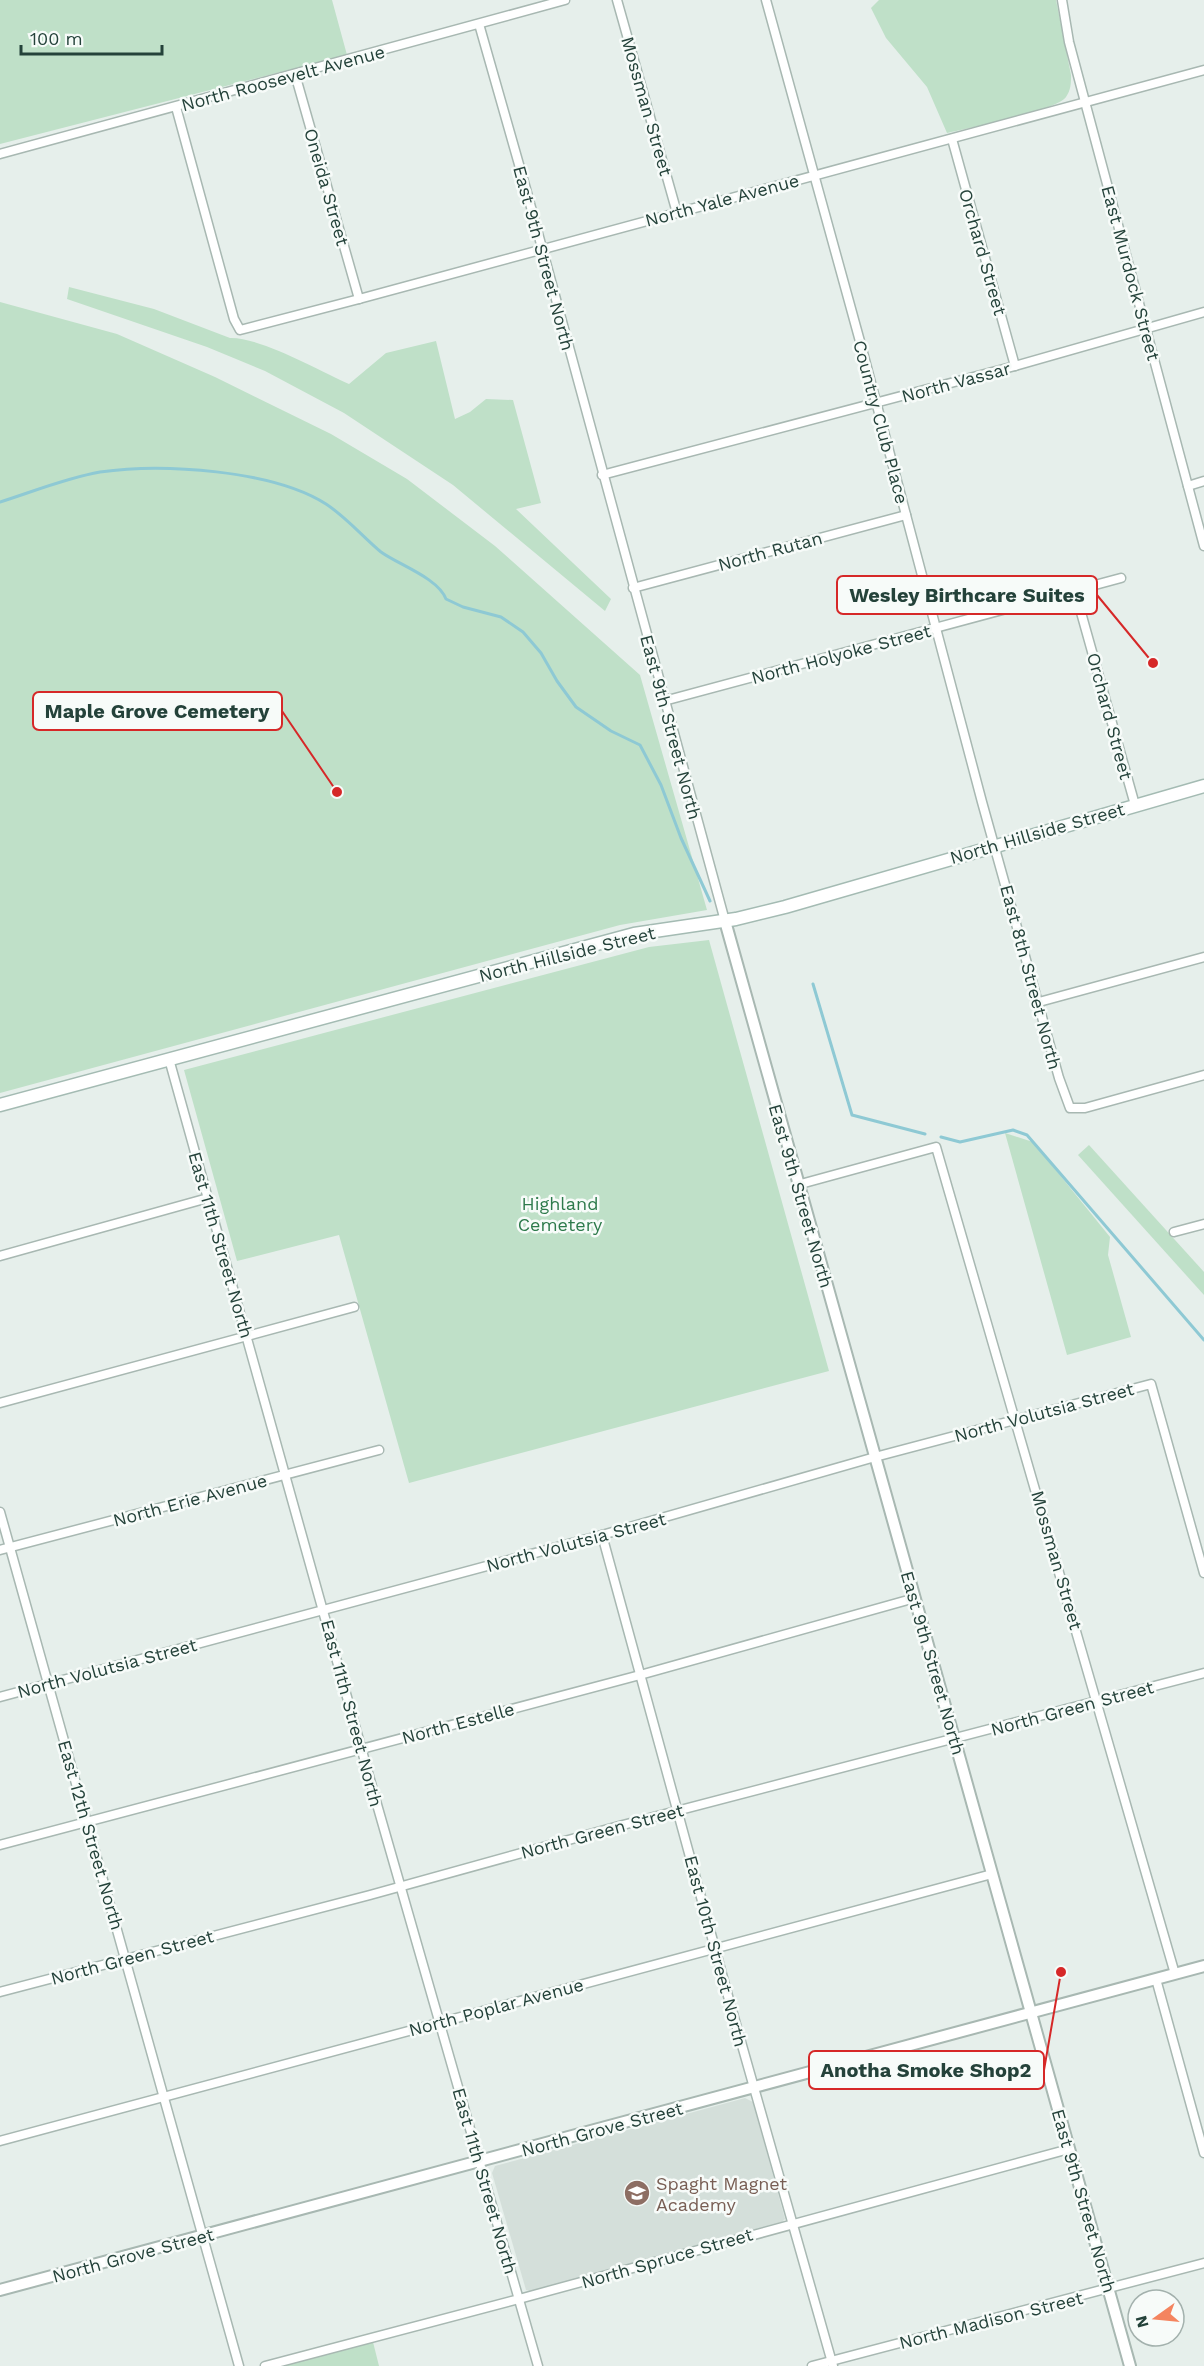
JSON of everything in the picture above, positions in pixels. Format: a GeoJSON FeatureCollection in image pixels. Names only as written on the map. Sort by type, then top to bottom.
{"type":"FeatureCollection","features":[{"type":"Feature","properties":{"kind":"main road","name":"North Hillside Street"},"geometry":{"type":"LineString","coordinates":[[0,1105],[634,934],[725,921],[785,907],[1204,786]]}},
{"type":"Feature","properties":{"kind":"street","name":"North Roosevelt Avenue"},"geometry":{"type":"LineString","coordinates":[[0,154],[565,0]]}},
{"type":"Feature","properties":{"kind":"street","name":"Mossman Street"},"geometry":{"type":"LineString","coordinates":[[617,0],[677,213]]}},
{"type":"Feature","properties":{"kind":"street","name":"Country Club Place"},"geometry":{"type":"LineString","coordinates":[[766,0],[995,845]]}},
{"type":"Feature","properties":{"kind":"street","name":"East Murdock Street"},"geometry":{"type":"LineString","coordinates":[[1062,0],[1069,42],[1204,546]]}},
{"type":"Feature","properties":{"kind":"street","name":"East 9th Street North"},"geometry":{"type":"LineString","coordinates":[[479,24],[797,1185],[1130,2366]]}},
{"type":"Feature","properties":{"kind":"street","name":"North Yale Avenue"},"geometry":{"type":"LineString","coordinates":[[176,107],[234,319],[240,330],[1204,70]]}},
{"type":"Feature","properties":{"kind":"street","name":"Oneida Street"},"geometry":{"type":"LineString","coordinates":[[295,74],[359,299]]}},
{"type":"Feature","properties":{"kind":"street","name":"Orchard Street"},"geometry":{"type":"LineString","coordinates":[[952,138],[1015,366]]}},
{"type":"Feature","properties":{"kind":"street","name":"North Vassar"},"geometry":{"type":"LineString","coordinates":[[602,474],[1015,366],[1204,312]]}},
{"type":"Feature","properties":{"kind":"street"},"geometry":{"type":"LineString","coordinates":[[1188,486],[1204,482]]}},
{"type":"Feature","properties":{"kind":"street","name":"North Rutan"},"geometry":{"type":"LineString","coordinates":[[633,588],[906,515]]}},
{"type":"Feature","properties":{"kind":"street","name":"North Holyoke Street"},"geometry":{"type":"LineString","coordinates":[[664,701],[679,699],[1121,578]]}},
{"type":"Feature","properties":{"kind":"street","name":"Orchard Street"},"geometry":{"type":"LineString","coordinates":[[1076,591],[1135,805]]}},
{"type":"Feature","properties":{"kind":"street","name":"East 8th Street North"},"geometry":{"type":"LineString","coordinates":[[995,845],[1070,1108],[1085,1108],[1204,1075]]}},
{"type":"Feature","properties":{"kind":"street"},"geometry":{"type":"LineString","coordinates":[[1039,1002],[1204,957]]}},
{"type":"Feature","properties":{"kind":"street","name":"East 11th Street North"},"geometry":{"type":"LineString","coordinates":[[170,1059],[362,1749],[538,2366]]}},
{"type":"Feature","properties":{"kind":"street","name":"Mossman Street"},"geometry":{"type":"LineString","coordinates":[[797,1185],[936,1147],[1175,1974]]}},
{"type":"Feature","properties":{"kind":"street"},"geometry":{"type":"LineString","coordinates":[[0,1256],[208,1198]]}},
{"type":"Feature","properties":{"kind":"street"},"geometry":{"type":"LineString","coordinates":[[1174,1232],[1204,1224]]}},
{"type":"Feature","properties":{"kind":"street"},"geometry":{"type":"LineString","coordinates":[[0,1403],[354,1307]]}},
{"type":"Feature","properties":{"kind":"street","name":"North Volutsia Street"},"geometry":{"type":"LineString","coordinates":[[0,1697],[602,1535],[875,1457],[1151,1384],[1204,1573]]}},
{"type":"Feature","properties":{"kind":"street","name":"North Erie Avenue"},"geometry":{"type":"LineString","coordinates":[[0,1550],[379,1450]]}},
{"type":"Feature","properties":{"kind":"street","name":"East 12th Street North"},"geometry":{"type":"LineString","coordinates":[[0,1512],[239,2366]]}},
{"type":"Feature","properties":{"kind":"street","name":"East 10th Street North"},"geometry":{"type":"LineString","coordinates":[[602,1535],[715,1949],[832,2363]]}},
{"type":"Feature","properties":{"kind":"street","name":"North Estelle"},"geometry":{"type":"LineString","coordinates":[[0,1845],[640,1675],[915,1598]]}},
{"type":"Feature","properties":{"kind":"street","name":"North Green Street"},"geometry":{"type":"LineString","coordinates":[[0,1992],[677,1810],[1204,1673]]}},
{"type":"Feature","properties":{"kind":"street","name":"North Poplar Avenue"},"geometry":{"type":"LineString","coordinates":[[0,2141],[992,1874]]}},
{"type":"Feature","properties":{"kind":"street","name":"North Grove Street"},"geometry":{"type":"LineString","coordinates":[[0,2290],[754,2089],[1204,1966]]}},
{"type":"Feature","properties":{"kind":"street"},"geometry":{"type":"LineString","coordinates":[[1156,1979],[1204,2153]]}},
{"type":"Feature","properties":{"kind":"street","name":"North Spruce Street"},"geometry":{"type":"LineString","coordinates":[[265,2366],[1069,2149]]}},
{"type":"Feature","properties":{"kind":"street","name":"North Madison Street"},"geometry":{"type":"LineString","coordinates":[[812,2366],[832,2363],[1204,2263]]}},
{"type":"Feature","properties":{"kind":"shaded area","name":"Spaght Magnet Academy"},"geometry":{"type":"Polygon","coordinates":[[[745,2098],[753,2102],[785,2219],[782,2222],[530,2291],[526,2290],[492,2173],[495,2166],[745,2098]]]}},
{"type":"Feature","properties":{"kind":"green space"},"geometry":{"type":"Polygon","coordinates":[[[0,0],[332,0],[347,55],[0,144],[0,0]]]}},
{"type":"Feature","properties":{"kind":"green space"},"geometry":{"type":"Polygon","coordinates":[[[879,0],[1056,0],[1071,75],[1068,94],[1059,102],[1046,108],[947,133],[927,87],[886,38],[871,8],[879,0]]]}},
{"type":"Feature","properties":{"kind":"green space"},"geometry":{"type":"Polygon","coordinates":[[[69,287],[154,309],[230,338],[257,343],[349,384],[386,353],[436,341],[455,419],[470,412],[486,399],[513,400],[541,503],[516,509],[611,599],[605,611],[453,485],[344,413],[265,371],[207,347],[67,299],[69,287]]]}},
{"type":"Feature","properties":{"kind":"green space"},"geometry":{"type":"Polygon","coordinates":[[[0,302],[117,334],[215,377],[331,434],[407,479],[495,546],[640,675],[707,910],[620,925],[0,1093],[0,302]]]}},
{"type":"Feature","properties":{"kind":"green space","name":"Highland Cemetery"},"geometry":{"type":"Polygon","coordinates":[[[709,940],[829,1371],[409,1483],[339,1235],[237,1261],[184,1070],[649,947],[709,940]]]}},
{"type":"Feature","properties":{"kind":"green space"},"geometry":{"type":"Polygon","coordinates":[[[1005,1133],[1033,1142],[1110,1237],[1108,1255],[1131,1337],[1067,1355],[1005,1133]]]}},
{"type":"Feature","properties":{"kind":"green space"},"geometry":{"type":"Polygon","coordinates":[[[1089,1145],[1204,1272],[1204,1295],[1078,1155],[1089,1145]]]}},
{"type":"Feature","properties":{"kind":"green space"},"geometry":{"type":"Polygon","coordinates":[[[372,2338],[379,2366],[265,2366],[372,2338]]]}},
{"type":"Feature","properties":{"kind":"waterway"},"geometry":{"type":"LineString","coordinates":[[0,502],[62,481],[100,472],[154,468],[216,472],[277,483],[304,492],[326,504],[381,552],[427,578],[442,591],[446,599],[463,607],[501,617],[523,632],[541,653],[557,681],[576,707],[611,731],[640,745],[661,785],[681,838],[710,901]]}},
{"type":"Feature","properties":{"kind":"waterway"},"geometry":{"type":"LineString","coordinates":[[813,984],[852,1115],[925,1134]]}},
{"type":"Feature","properties":{"kind":"waterway"},"geometry":{"type":"LineString","coordinates":[[941,1137],[960,1142],[1013,1130],[1027,1135],[1204,1340]]}},
{"type":"Feature","properties":{"kind":"place","name":"Wesley Birthcare Suites"},"geometry":{"type":"Point","coordinates":[1153,663]}},
{"type":"Feature","properties":{"kind":"place","name":"Maple Grove Cemetery"},"geometry":{"type":"Point","coordinates":[337,792]}},
{"type":"Feature","properties":{"kind":"place","name":"Anotha Smoke Shop2"},"geometry":{"type":"Point","coordinates":[1061,1972]}},
{"type":"Feature","properties":{"kind":"place","name":"Spaght Magnet Academy"},"geometry":{"type":"Point","coordinates":[637,2193]}}]}
